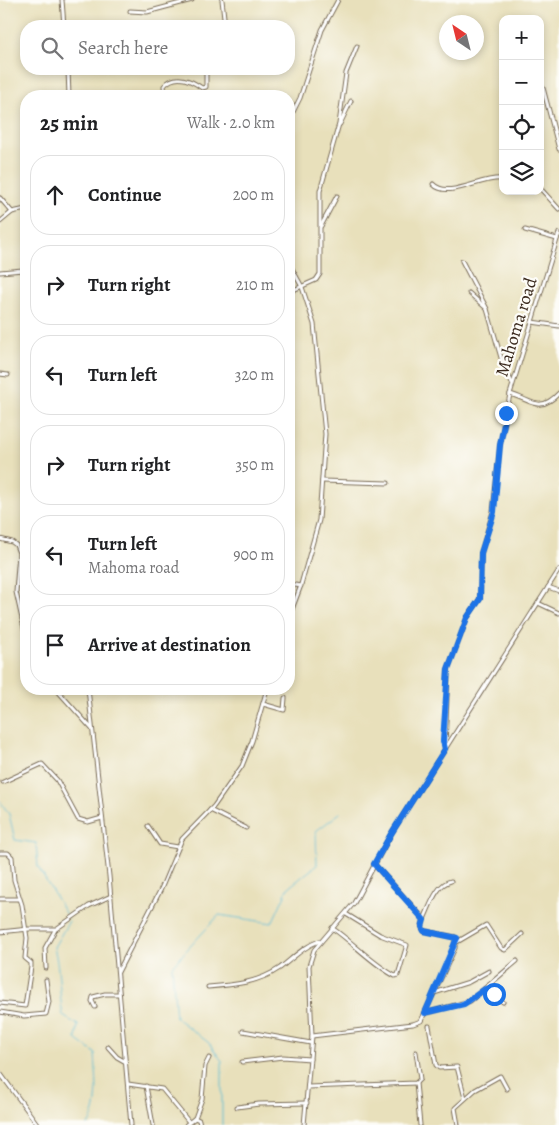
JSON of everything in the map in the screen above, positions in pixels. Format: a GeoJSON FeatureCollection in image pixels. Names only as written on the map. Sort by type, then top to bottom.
{"type":"FeatureCollection","features":[{"type":"Feature","properties":{"kind":"street"},"geometry":{"type":"LineString","coordinates":[[62,0],[64,20]]}},
{"type":"Feature","properties":{"kind":"street"},"geometry":{"type":"LineString","coordinates":[[130,12],[143,13],[192,0]]}},
{"type":"Feature","properties":{"kind":"street"},"geometry":{"type":"LineString","coordinates":[[222,0],[224,20]]}},
{"type":"Feature","properties":{"kind":"street"},"geometry":{"type":"LineString","coordinates":[[295,108],[322,30],[338,0]]}},
{"type":"Feature","properties":{"kind":"street"},"geometry":{"type":"LineString","coordinates":[[295,290],[318,278],[320,274],[322,226],[320,191],[339,124],[346,73],[357,46]]}},
{"type":"Feature","properties":{"kind":"street"},"geometry":{"type":"LineString","coordinates":[[68,75],[69,90]]}},
{"type":"Feature","properties":{"kind":"street"},"geometry":{"type":"LineString","coordinates":[[164,90],[164,86],[172,80],[190,79],[205,88],[208,86],[207,75]]}},
{"type":"Feature","properties":{"kind":"street"},"geometry":{"type":"LineString","coordinates":[[544,92],[559,149]]}},
{"type":"Feature","properties":{"kind":"street"},"geometry":{"type":"LineString","coordinates":[[339,124],[350,101]]}},
{"type":"Feature","properties":{"kind":"street"},"geometry":{"type":"LineString","coordinates":[[433,184],[440,190],[449,190],[499,178]]}},
{"type":"Feature","properties":{"kind":"street"},"geometry":{"type":"LineString","coordinates":[[544,192],[559,209]]}},
{"type":"Feature","properties":{"kind":"street"},"geometry":{"type":"LineString","coordinates":[[322,226],[337,196]]}},
{"type":"Feature","properties":{"kind":"street"},"geometry":{"type":"LineString","coordinates":[[0,198],[12,212]]}},
{"type":"Feature","properties":{"kind":"street"},"geometry":{"type":"LineString","coordinates":[[0,222],[12,212],[20,210]]}},
{"type":"Feature","properties":{"kind":"street"},"geometry":{"type":"LineString","coordinates":[[525,230],[557,239]]}},
{"type":"Feature","properties":{"kind":"street","name":"Mahoma road"},"geometry":{"type":"LineString","coordinates":[[445,749],[443,741],[448,669],[467,618],[480,599],[481,553],[494,512],[500,445],[512,384],[557,248],[559,233]]}},
{"type":"Feature","properties":{"kind":"street"},"geometry":{"type":"LineString","coordinates":[[462,261],[488,309],[502,361],[512,384]]}},
{"type":"Feature","properties":{"kind":"street"},"geometry":{"type":"LineString","coordinates":[[0,272],[20,270]]}},
{"type":"Feature","properties":{"kind":"street"},"geometry":{"type":"LineString","coordinates":[[295,274],[302,287],[314,324],[317,366],[323,407],[322,481],[319,520],[295,602]]}},
{"type":"Feature","properties":{"kind":"street"},"geometry":{"type":"LineString","coordinates":[[469,294],[488,309]]}},
{"type":"Feature","properties":{"kind":"street"},"geometry":{"type":"LineString","coordinates":[[532,322],[559,326]]}},
{"type":"Feature","properties":{"kind":"street"},"geometry":{"type":"LineString","coordinates":[[0,374],[8,375]]}},
{"type":"Feature","properties":{"kind":"street"},"geometry":{"type":"LineString","coordinates":[[510,394],[539,405],[548,402],[559,393]]}},
{"type":"Feature","properties":{"kind":"street"},"geometry":{"type":"LineString","coordinates":[[322,481],[388,483]]}},
{"type":"Feature","properties":{"kind":"street"},"geometry":{"type":"LineString","coordinates":[[0,539],[12,542],[18,549],[16,592],[20,610]]}},
{"type":"Feature","properties":{"kind":"street"},"geometry":{"type":"LineString","coordinates":[[304,1125],[312,1036],[309,966],[320,941],[346,914],[359,896],[391,834],[559,570]]}},
{"type":"Feature","properties":{"kind":"street"},"geometry":{"type":"LineString","coordinates":[[295,585],[301,586]]}},
{"type":"Feature","properties":{"kind":"street"},"geometry":{"type":"LineString","coordinates":[[548,586],[559,591]]}},
{"type":"Feature","properties":{"kind":"street"},"geometry":{"type":"LineString","coordinates":[[538,603],[559,613]]}},
{"type":"Feature","properties":{"kind":"street"},"geometry":{"type":"LineString","coordinates":[[62,695],[93,729]]}},
{"type":"Feature","properties":{"kind":"street"},"geometry":{"type":"LineString","coordinates":[[89,695],[118,972],[131,1125]]}},
{"type":"Feature","properties":{"kind":"street"},"geometry":{"type":"LineString","coordinates":[[118,972],[185,835],[210,810],[238,773],[246,757],[265,695]]}},
{"type":"Feature","properties":{"kind":"street"},"geometry":{"type":"LineString","coordinates":[[263,704],[284,710],[285,698]]}},
{"type":"Feature","properties":{"kind":"street"},"geometry":{"type":"LineString","coordinates":[[3,782],[42,764],[57,780],[78,819],[88,822],[102,818]]}},
{"type":"Feature","properties":{"kind":"street"},"geometry":{"type":"LineString","coordinates":[[210,810],[246,828]]}},
{"type":"Feature","properties":{"kind":"street"},"geometry":{"type":"LineString","coordinates":[[148,826],[160,844],[178,847]]}},
{"type":"Feature","properties":{"kind":"street"},"geometry":{"type":"LineString","coordinates":[[0,853],[8,853],[12,857],[14,880],[22,905],[27,945],[25,958],[31,963],[26,1005],[18,1007],[0,1003]]}},
{"type":"Feature","properties":{"kind":"street"},"geometry":{"type":"LineString","coordinates":[[374,864],[424,920]]}},
{"type":"Feature","properties":{"kind":"street"},"geometry":{"type":"LineString","coordinates":[[451,881],[445,882],[439,889],[422,927],[424,931],[456,937],[457,942]]}},
{"type":"Feature","properties":{"kind":"street"},"geometry":{"type":"LineString","coordinates":[[46,968],[44,948],[56,929],[90,906],[110,896]]}},
{"type":"Feature","properties":{"kind":"street"},"geometry":{"type":"LineString","coordinates":[[0,899],[19,899]]}},
{"type":"Feature","properties":{"kind":"street"},"geometry":{"type":"LineString","coordinates":[[332,928],[350,940],[381,969],[395,976],[398,975],[407,946],[380,935],[346,914]]}},
{"type":"Feature","properties":{"kind":"street"},"geometry":{"type":"LineString","coordinates":[[312,1036],[413,1024],[421,1021],[457,942],[486,925],[501,948],[505,950],[522,934]]}},
{"type":"Feature","properties":{"kind":"street"},"geometry":{"type":"LineString","coordinates":[[0,932],[25,929],[56,929]]}},
{"type":"Feature","properties":{"kind":"street"},"geometry":{"type":"LineString","coordinates":[[208,987],[249,982],[272,972],[307,946],[320,941]]}},
{"type":"Feature","properties":{"kind":"street"},"geometry":{"type":"LineString","coordinates":[[425,1013],[464,1004],[485,989],[517,961]]}},
{"type":"Feature","properties":{"kind":"street"},"geometry":{"type":"LineString","coordinates":[[434,994],[469,982],[489,970]]}},
{"type":"Feature","properties":{"kind":"street"},"geometry":{"type":"LineString","coordinates":[[0,1012],[24,1016],[46,1014],[49,1004],[46,980]]}},
{"type":"Feature","properties":{"kind":"street"},"geometry":{"type":"LineString","coordinates":[[485,989],[503,1002]]}},
{"type":"Feature","properties":{"kind":"street"},"geometry":{"type":"LineString","coordinates":[[95,1007],[92,1001],[93,997],[105,994],[119,994]]}},
{"type":"Feature","properties":{"kind":"street"},"geometry":{"type":"LineString","coordinates":[[429,1026],[436,1065],[439,1068],[457,1067],[465,1098]]}},
{"type":"Feature","properties":{"kind":"street"},"geometry":{"type":"LineString","coordinates":[[243,1031],[311,1043]]}},
{"type":"Feature","properties":{"kind":"street"},"geometry":{"type":"LineString","coordinates":[[108,1047],[117,1057],[125,1062]]}},
{"type":"Feature","properties":{"kind":"street"},"geometry":{"type":"LineString","coordinates":[[308,1087],[416,1083],[420,1079],[416,1052]]}},
{"type":"Feature","properties":{"kind":"street"},"geometry":{"type":"LineString","coordinates":[[242,1062],[283,1057],[310,1059]]}},
{"type":"Feature","properties":{"kind":"street"},"geometry":{"type":"LineString","coordinates":[[128,1084],[162,1089],[187,1123],[195,1118],[202,1099],[205,1066],[209,1058]]}},
{"type":"Feature","properties":{"kind":"street"},"geometry":{"type":"LineString","coordinates":[[0,1073],[38,1125]]}},
{"type":"Feature","properties":{"kind":"street"},"geometry":{"type":"LineString","coordinates":[[458,1125],[454,1110],[465,1098],[500,1076],[507,1089]]}},
{"type":"Feature","properties":{"kind":"street"},"geometry":{"type":"LineString","coordinates":[[416,1083],[420,1125]]}},
{"type":"Feature","properties":{"kind":"street"},"geometry":{"type":"LineString","coordinates":[[146,1086],[153,1125]]}},
{"type":"Feature","properties":{"kind":"street"},"geometry":{"type":"LineString","coordinates":[[236,1107],[259,1104],[307,1103]]}},
{"type":"Feature","properties":{"kind":"street"},"geometry":{"type":"LineString","coordinates":[[195,1118],[199,1120],[200,1125]]}},
{"type":"Feature","properties":{"kind":"waterway"},"geometry":{"type":"LineString","coordinates":[[0,801],[9,814],[15,840],[36,843],[38,867],[68,918]]}},
{"type":"Feature","properties":{"kind":"waterway"},"geometry":{"type":"LineString","coordinates":[[222,1125],[222,1061],[209,1043],[176,1018],[172,966],[219,915],[272,923],[288,888],[317,865],[316,831],[340,813]]}},
{"type":"Feature","properties":{"kind":"waterway"},"geometry":{"type":"LineString","coordinates":[[69,921],[54,947],[63,1016],[78,1025],[76,1039],[95,1053],[96,1100],[95,1109],[88,1125]]}},
{"type":"Feature","properties":{"kind":"route"},"geometry":{"type":"LineString","coordinates":[[494,994],[485,989],[475,998],[464,1004],[425,1013],[455,948],[457,938],[424,931],[422,927],[424,920],[374,864],[445,749],[443,741],[446,713],[446,677],[464,630],[465,622],[480,599],[481,553],[494,512],[500,445],[506,413]]}}]}
